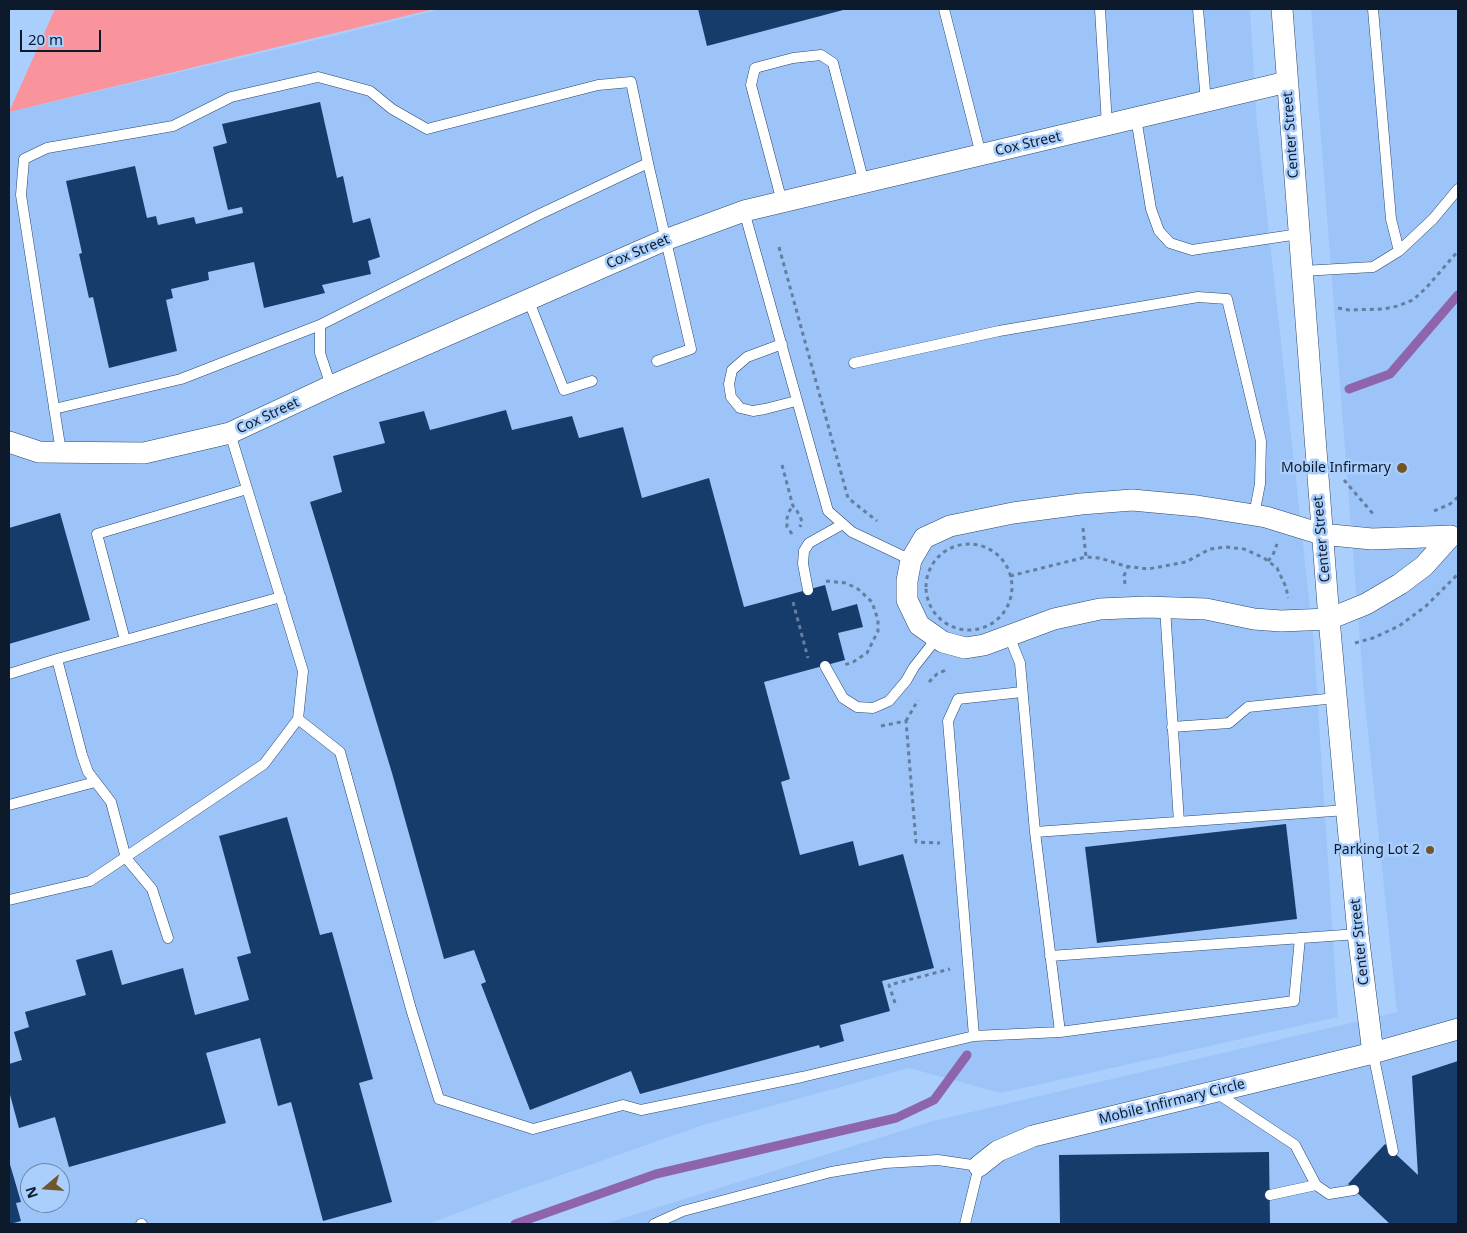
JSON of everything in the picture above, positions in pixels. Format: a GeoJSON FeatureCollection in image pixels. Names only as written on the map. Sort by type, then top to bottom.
{"type":"FeatureCollection","features":[{"type":"Feature","properties":{"kind":"street","name":"Center Street"},"geometry":{"type":"LineString","coordinates":[[1282,9],[1321,534],[1358,934],[1373,1053]]}},
{"type":"Feature","properties":{"kind":"street","name":"Cox Street"},"geometry":{"type":"LineString","coordinates":[[9,442],[38,452],[144,453],[230,433],[528,299],[666,240],[744,211],[1287,82]]}},
{"type":"Feature","properties":{"kind":"street"},"geometry":{"type":"LineString","coordinates":[[1132,500],[1197,506],[1266,517],[1321,534],[1372,539],[1455,534],[1424,566],[1400,584],[1366,604],[1329,619],[1281,621],[1206,609],[1146,607],[1100,609],[1054,619],[984,645],[965,648],[943,642],[919,625],[908,600],[907,581],[911,560],[924,538],[950,526],[1013,513],[1081,504],[1132,500]]}},
{"type":"Feature","properties":{"kind":"street","name":"Mobile Infirmary Circle"},"geometry":{"type":"LineString","coordinates":[[979,1166],[998,1151],[1034,1136],[1373,1053],[1458,1030]]}},
{"type":"Feature","properties":{"kind":"lane"},"geometry":{"type":"LineString","coordinates":[[944,9],[981,155]]}},
{"type":"Feature","properties":{"kind":"lane"},"geometry":{"type":"LineString","coordinates":[[1100,9],[1107,125]]}},
{"type":"Feature","properties":{"kind":"lane"},"geometry":{"type":"LineString","coordinates":[[1198,9],[1206,102]]}},
{"type":"Feature","properties":{"kind":"lane"},"geometry":{"type":"LineString","coordinates":[[1374,9],[1391,219],[1399,251]]}},
{"type":"Feature","properties":{"kind":"lane"},"geometry":{"type":"LineString","coordinates":[[782,202],[751,85],[755,68],[793,58],[821,55],[833,63],[864,183]]}},
{"type":"Feature","properties":{"kind":"lane"},"geometry":{"type":"LineString","coordinates":[[61,452],[21,195],[24,159],[47,148],[173,126],[231,97],[318,77],[370,91],[392,109],[427,129],[598,85],[631,82],[691,349],[657,361]]}},
{"type":"Feature","properties":{"kind":"lane"},"geometry":{"type":"LineString","coordinates":[[1136,118],[1151,209],[1159,231],[1170,243],[1192,250],[1299,234]]}},
{"type":"Feature","properties":{"kind":"lane"},"geometry":{"type":"LineString","coordinates":[[54,408],[181,378],[320,325],[536,216],[648,163]]}},
{"type":"Feature","properties":{"kind":"lane"},"geometry":{"type":"LineString","coordinates":[[1302,271],[1373,267],[1399,251],[1433,219],[1458,189]]}},
{"type":"Feature","properties":{"kind":"lane"},"geometry":{"type":"LineString","coordinates":[[744,211],[828,511],[852,532],[911,560]]}},
{"type":"Feature","properties":{"kind":"lane"},"geometry":{"type":"LineString","coordinates":[[854,363],[999,331],[1198,296],[1227,299],[1261,441],[1260,484],[1254,515]]}},
{"type":"Feature","properties":{"kind":"lane"},"geometry":{"type":"LineString","coordinates":[[528,299],[564,390],[592,380]]}},
{"type":"Feature","properties":{"kind":"lane"},"geometry":{"type":"LineString","coordinates":[[320,325],[320,353],[331,386]]}},
{"type":"Feature","properties":{"kind":"lane"},"geometry":{"type":"LineString","coordinates":[[782,344],[746,357],[732,370],[729,384],[731,397],[740,408],[752,411],[766,410],[796,401]]}},
{"type":"Feature","properties":{"kind":"lane"},"geometry":{"type":"LineString","coordinates":[[9,900],[90,881],[264,764],[298,719],[303,671],[230,433]]}},
{"type":"Feature","properties":{"kind":"lane"},"geometry":{"type":"LineString","coordinates":[[125,640],[97,534],[247,489]]}},
{"type":"Feature","properties":{"kind":"lane"},"geometry":{"type":"LineString","coordinates":[[808,588],[803,564],[804,551],[810,544],[843,524]]}},
{"type":"Feature","properties":{"kind":"lane"},"geometry":{"type":"LineString","coordinates":[[9,674],[281,597]]}},
{"type":"Feature","properties":{"kind":"lane"},"geometry":{"type":"LineString","coordinates":[[1165,608],[1179,822]]}},
{"type":"Feature","properties":{"kind":"lane"},"geometry":{"type":"LineString","coordinates":[[1009,636],[1020,663],[1035,832],[1060,1032]]}},
{"type":"Feature","properties":{"kind":"lane"},"geometry":{"type":"LineString","coordinates":[[826,668],[843,698],[857,707],[873,708],[889,701],[938,638]]}},
{"type":"Feature","properties":{"kind":"lane"},"geometry":{"type":"LineString","coordinates":[[57,659],[88,772],[111,802],[126,858],[152,890],[168,938]]}},
{"type":"Feature","properties":{"kind":"lane"},"geometry":{"type":"LineString","coordinates":[[974,1036],[948,722],[958,699],[1022,692]]}},
{"type":"Feature","properties":{"kind":"lane"},"geometry":{"type":"LineString","coordinates":[[1172,727],[1229,723],[1248,707],[1336,698]]}},
{"type":"Feature","properties":{"kind":"lane"},"geometry":{"type":"LineString","coordinates":[[298,719],[340,752],[411,1009],[439,1099],[533,1129],[623,1105],[642,1110],[802,1077],[974,1036],[1060,1032],[1294,1001],[1300,938]]}},
{"type":"Feature","properties":{"kind":"lane"},"geometry":{"type":"LineString","coordinates":[[9,804],[95,782]]}},
{"type":"Feature","properties":{"kind":"lane"},"geometry":{"type":"LineString","coordinates":[[1035,832],[1347,810]]}},
{"type":"Feature","properties":{"kind":"lane"},"geometry":{"type":"LineString","coordinates":[[1050,956],[1358,934]]}},
{"type":"Feature","properties":{"kind":"lane"},"geometry":{"type":"LineString","coordinates":[[1373,1053],[1393,1151]]}},
{"type":"Feature","properties":{"kind":"lane"},"geometry":{"type":"LineString","coordinates":[[1214,1092],[1295,1144],[1316,1185],[1330,1194],[1354,1190]]}},
{"type":"Feature","properties":{"kind":"lane"},"geometry":{"type":"LineString","coordinates":[[654,1224],[683,1211],[832,1172],[885,1164],[938,1160],[979,1166],[965,1224]]}},
{"type":"Feature","properties":{"kind":"lane"},"geometry":{"type":"LineString","coordinates":[[1270,1195],[1316,1185]]}},
{"type":"Feature","properties":{"kind":"path"},"geometry":{"type":"LineString","coordinates":[[779,247],[848,498],[878,522]]}},
{"type":"Feature","properties":{"kind":"path"},"geometry":{"type":"LineString","coordinates":[[1338,308],[1366,311],[1398,306],[1413,300],[1427,287],[1458,250]]}},
{"type":"Feature","properties":{"kind":"path"},"geometry":{"type":"LineString","coordinates":[[782,465],[793,506],[802,521],[798,534]]}},
{"type":"Feature","properties":{"kind":"path"},"geometry":{"type":"LineString","coordinates":[[1342,477],[1374,514],[1382,516]]}},
{"type":"Feature","properties":{"kind":"path"},"geometry":{"type":"LineString","coordinates":[[1433,511],[1450,504],[1458,497]]}},
{"type":"Feature","properties":{"kind":"path"},"geometry":{"type":"LineString","coordinates":[[793,506],[788,513],[787,519],[788,527],[795,539]]}},
{"type":"Feature","properties":{"kind":"path"},"geometry":{"type":"LineString","coordinates":[[1083,528],[1086,557]]}},
{"type":"Feature","properties":{"kind":"path"},"geometry":{"type":"LineString","coordinates":[[1268,561],[1273,555],[1279,537]]}},
{"type":"Feature","properties":{"kind":"path"},"geometry":{"type":"LineString","coordinates":[[970,544],[984,547],[996,553],[1005,563],[1010,576],[1012,591],[1008,606],[1000,618],[988,626],[973,630],[958,630],[945,623],[934,613],[927,599],[925,586],[931,566],[944,551],[957,545],[970,544]]}},
{"type":"Feature","properties":{"kind":"path"},"geometry":{"type":"LineString","coordinates":[[1010,576],[1086,557],[1100,558],[1128,566],[1148,569],[1186,562],[1210,549],[1225,547],[1244,549],[1264,558],[1277,568],[1286,587],[1289,602]]}},
{"type":"Feature","properties":{"kind":"path"},"geometry":{"type":"LineString","coordinates":[[1125,585],[1124,576],[1128,566]]}},
{"type":"Feature","properties":{"kind":"path"},"geometry":{"type":"LineString","coordinates":[[1351,644],[1374,638],[1400,626],[1426,606],[1458,574]]}},
{"type":"Feature","properties":{"kind":"path"},"geometry":{"type":"LineString","coordinates":[[825,581],[846,583],[858,589],[872,602],[878,620],[878,631],[867,653],[853,662],[826,668],[812,674],[789,590],[808,588],[825,581]]}},
{"type":"Feature","properties":{"kind":"path"},"geometry":{"type":"LineString","coordinates":[[924,655],[946,670]]}},
{"type":"Feature","properties":{"kind":"path"},"geometry":{"type":"LineString","coordinates":[[878,727],[906,721],[916,842],[942,843]]}},
{"type":"Feature","properties":{"kind":"path"},"geometry":{"type":"LineString","coordinates":[[894,1003],[889,985],[950,970],[949,960]]}},
{"type":"Feature","properties":{"kind":"shaded area"},"geometry":{"type":"Polygon","coordinates":[[[55,9],[434,9],[9,112],[55,9]]]}},
{"type":"Feature","properties":{"kind":"shaded area"},"geometry":{"type":"Polygon","coordinates":[[[442,9],[1250,9],[1257,123],[1314,645],[1338,1017],[1001,1093],[909,1068],[703,1125],[428,1224],[9,1224],[9,112],[442,9]]]}},
{"type":"Feature","properties":{"kind":"shaded area","name":"Mobile Infirmary"},"geometry":{"type":"Polygon","coordinates":[[[1311,9],[1458,9],[1458,1224],[604,1224],[933,1121],[1397,1012],[1364,694],[1311,9]]]}},
{"type":"Feature","properties":{"kind":"building"},"geometry":{"type":"Polygon","coordinates":[[[698,9],[847,9],[707,46],[698,9]]]}},
{"type":"Feature","properties":{"kind":"building"},"geometry":{"type":"Polygon","coordinates":[[[320,102],[337,178],[343,176],[353,223],[370,218],[380,257],[368,261],[371,274],[322,285],[325,293],[264,308],[254,262],[208,272],[209,280],[171,289],[173,298],[166,300],[177,351],[109,368],[93,297],[89,298],[79,254],[82,253],[66,181],[135,166],[147,218],[156,216],[158,225],[194,217],[196,224],[243,213],[242,207],[228,210],[213,147],[227,143],[222,124],[320,102]]]}},
{"type":"Feature","properties":{"kind":"building"},"geometry":{"type":"Polygon","coordinates":[[[506,410],[512,430],[572,416],[579,438],[623,427],[642,498],[709,478],[744,607],[825,585],[832,611],[857,604],[863,627],[838,633],[845,660],[764,682],[790,779],[781,782],[800,855],[853,841],[859,866],[903,854],[934,968],[882,981],[890,1011],[840,1025],[844,1041],[820,1048],[819,1045],[640,1094],[631,1071],[530,1110],[481,984],[486,982],[474,950],[444,959],[392,773],[310,502],[342,492],[333,456],[385,443],[379,422],[424,411],[430,430],[506,410]]]}},
{"type":"Feature","properties":{"kind":"building"},"geometry":{"type":"Polygon","coordinates":[[[60,513],[90,620],[9,644],[9,528],[60,513]]]}},
{"type":"Feature","properties":{"kind":"building"},"geometry":{"type":"Polygon","coordinates":[[[287,817],[320,935],[332,932],[373,1079],[359,1083],[392,1202],[323,1221],[291,1102],[278,1106],[260,1038],[206,1053],[226,1123],[70,1167],[55,1117],[19,1128],[9,1091],[9,1064],[22,1060],[14,1032],[29,1027],[25,1012],[86,995],[76,960],[112,950],[122,985],[183,968],[195,1015],[249,1000],[237,957],[251,953],[219,836],[287,817]]]}},
{"type":"Feature","properties":{"kind":"building"},"geometry":{"type":"Polygon","coordinates":[[[1286,824],[1297,919],[1097,943],[1085,847],[1286,824]]]}},
{"type":"Feature","properties":{"kind":"building"},"geometry":{"type":"Polygon","coordinates":[[[1458,1061],[1458,1224],[1390,1224],[1348,1184],[1385,1144],[1418,1175],[1412,1076],[1458,1061]]]}},
{"type":"Feature","properties":{"kind":"building"},"geometry":{"type":"Polygon","coordinates":[[[1269,1152],[1270,1224],[1060,1224],[1059,1155],[1269,1152]]]}},
{"type":"Feature","properties":{"kind":"building"},"geometry":{"type":"Polygon","coordinates":[[[9,1161],[20,1199],[20,1202],[16,1203],[21,1221],[9,1224],[9,1161]]]}},
{"type":"Feature","properties":{"kind":"waterway"},"geometry":{"type":"LineString","coordinates":[[1349,389],[1390,374],[1458,295]]}},
{"type":"Feature","properties":{"kind":"waterway"},"geometry":{"type":"LineString","coordinates":[[515,1224],[656,1174],[896,1118],[934,1100],[967,1055]]}},
{"type":"Feature","properties":{"kind":"place","name":"Mobile Infirmary"},"geometry":{"type":"Point","coordinates":[1402,468]}},
{"type":"Feature","properties":{"kind":"place","name":"Parking Lot 2"},"geometry":{"type":"Point","coordinates":[1430,850]}}]}
